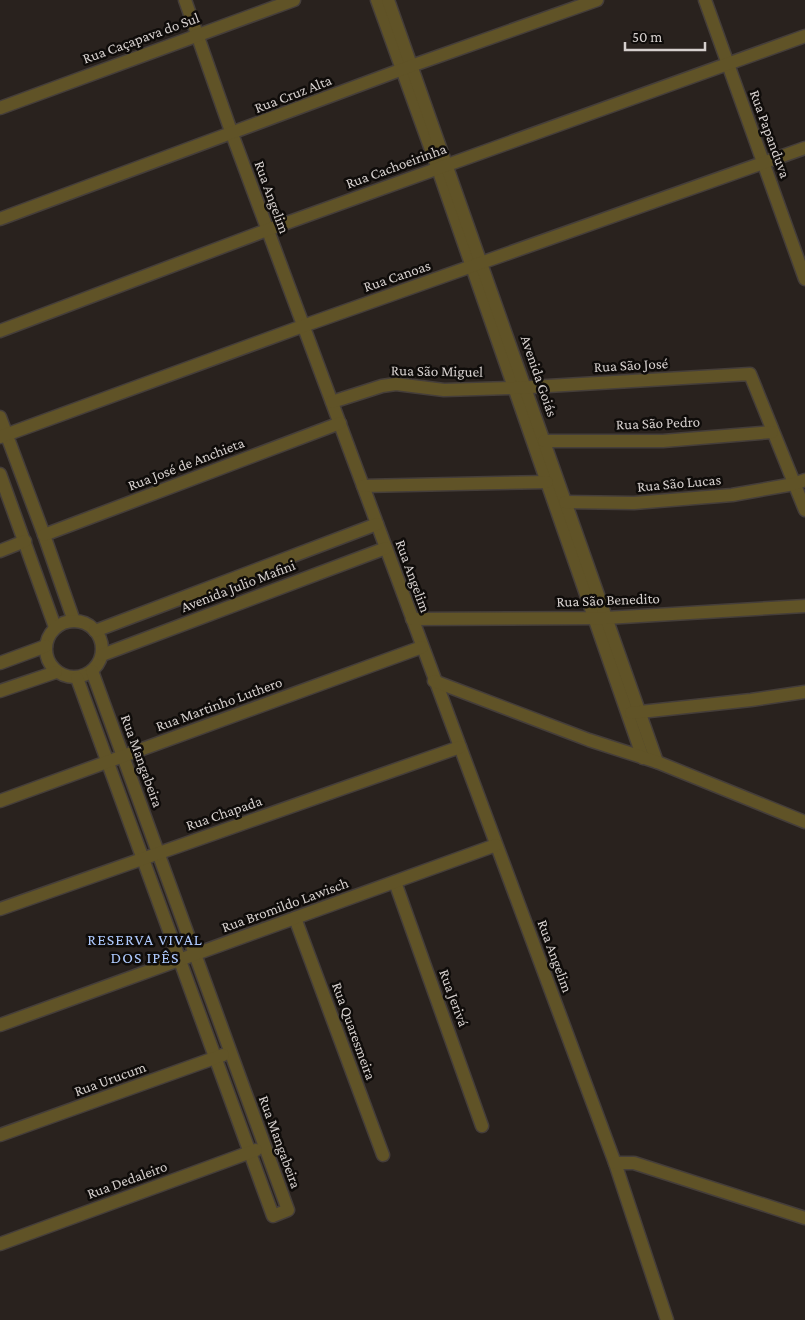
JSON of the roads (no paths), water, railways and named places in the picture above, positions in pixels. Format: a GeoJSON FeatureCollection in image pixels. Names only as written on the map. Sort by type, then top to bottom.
{"type":"FeatureCollection","features":[{"type":"Feature","properties":{"kind":"street","name":"Rua Angelim"},"geometry":{"type":"LineString","coordinates":[[185,0],[267,230],[615,1163],[667,1320]]}},
{"type":"Feature","properties":{"kind":"street","name":"Rua Caçapava do Sul"},"geometry":{"type":"LineString","coordinates":[[0,108],[197,34],[294,0]]}},
{"type":"Feature","properties":{"kind":"street","name":"Avenida Goiás"},"geometry":{"type":"LineString","coordinates":[[377,0],[407,68],[443,167],[520,387],[547,482],[600,618],[634,713],[657,762]]}},
{"type":"Feature","properties":{"kind":"street","name":"Avenida Goiás"},"geometry":{"type":"LineString","coordinates":[[388,0],[407,68]]}},
{"type":"Feature","properties":{"kind":"street","name":"Rua Cruz Alta"},"geometry":{"type":"LineString","coordinates":[[0,219],[407,68],[597,0]]}},
{"type":"Feature","properties":{"kind":"street","name":"Rua Papanduva"},"geometry":{"type":"LineString","coordinates":[[705,0],[763,164],[802,260],[805,279]]}},
{"type":"Feature","properties":{"kind":"street","name":"Rua Cachoeirinha"},"geometry":{"type":"LineString","coordinates":[[0,330],[267,230],[805,36]]}},
{"type":"Feature","properties":{"kind":"street","name":"Rua Canoas"},"geometry":{"type":"LineString","coordinates":[[3,436],[303,326],[805,148]]}},
{"type":"Feature","properties":{"kind":"street","name":"Rua São José"},"geometry":{"type":"LineString","coordinates":[[520,387],[750,374],[772,432]]}},
{"type":"Feature","properties":{"kind":"street","name":"Rua São Miguel"},"geometry":{"type":"LineString","coordinates":[[332,402],[382,386],[396,384],[444,390],[520,387]]}},
{"type":"Feature","properties":{"kind":"street","name":"Avenida Goiás"},"geometry":{"type":"LineString","coordinates":[[520,387],[544,441],[566,502],[600,618]]}},
{"type":"Feature","properties":{"kind":"street"},"geometry":{"type":"LineString","coordinates":[[0,417],[3,436],[44,535],[74,621]]}},
{"type":"Feature","properties":{"kind":"street","name":"Rua José de Anchieta"},"geometry":{"type":"LineString","coordinates":[[44,535],[340,423]]}},
{"type":"Feature","properties":{"kind":"street"},"geometry":{"type":"LineString","coordinates":[[772,432],[800,482],[805,510]]}},
{"type":"Feature","properties":{"kind":"street","name":"Rua São Pedro"},"geometry":{"type":"LineString","coordinates":[[544,441],[663,441],[772,432]]}},
{"type":"Feature","properties":{"kind":"street"},"geometry":{"type":"LineString","coordinates":[[0,474],[55,627]]}},
{"type":"Feature","properties":{"kind":"street"},"geometry":{"type":"LineString","coordinates":[[363,486],[547,482]]}},
{"type":"Feature","properties":{"kind":"street","name":"Rua São Lucas"},"geometry":{"type":"LineString","coordinates":[[566,502],[634,504],[732,495],[800,482]]}},
{"type":"Feature","properties":{"kind":"street","name":"Avenida Julio Mafini"},"geometry":{"type":"LineString","coordinates":[[95,631],[377,524]]}},
{"type":"Feature","properties":{"kind":"street"},"geometry":{"type":"LineString","coordinates":[[0,551],[25,541]]}},
{"type":"Feature","properties":{"kind":"street","name":"Avenida Julio Mafini"},"geometry":{"type":"LineString","coordinates":[[102,655],[386,548]]}},
{"type":"Feature","properties":{"kind":"street","name":"Rua São Benedito"},"geometry":{"type":"LineString","coordinates":[[412,619],[600,618],[805,606]]}},
{"type":"Feature","properties":{"kind":"street"},"geometry":{"type":"LineString","coordinates":[[74,621],[85,624],[95,631],[100,638],[102,655],[92,671],[77,678],[62,676],[56,672],[46,656],[48,638],[55,627],[74,621]]}},
{"type":"Feature","properties":{"kind":"street"},"geometry":{"type":"LineString","coordinates":[[0,663],[46,646]]}},
{"type":"Feature","properties":{"kind":"street","name":"Rua Martinho Luthero"},"geometry":{"type":"LineString","coordinates":[[0,801],[422,647]]}},
{"type":"Feature","properties":{"kind":"street","name":"Rua Mangabeira"},"geometry":{"type":"LineString","coordinates":[[77,678],[273,1216],[288,1210],[92,671]]}},
{"type":"Feature","properties":{"kind":"street"},"geometry":{"type":"LineString","coordinates":[[0,691],[56,672]]}},
{"type":"Feature","properties":{"kind":"street"},"geometry":{"type":"LineString","coordinates":[[434,681],[589,740],[657,762],[805,822]]}},
{"type":"Feature","properties":{"kind":"street"},"geometry":{"type":"LineString","coordinates":[[634,713],[805,692]]}},
{"type":"Feature","properties":{"kind":"street","name":"Avenida Goiás"},"geometry":{"type":"LineString","coordinates":[[634,713],[643,758]]}},
{"type":"Feature","properties":{"kind":"street","name":"Rua Chapada"},"geometry":{"type":"LineString","coordinates":[[0,909],[460,747]]}},
{"type":"Feature","properties":{"kind":"street","name":"Rua Bromildo Lawisch"},"geometry":{"type":"LineString","coordinates":[[0,1025],[496,845]]}},
{"type":"Feature","properties":{"kind":"street","name":"Rua Jerivá"},"geometry":{"type":"LineString","coordinates":[[395,882],[482,1126]]}},
{"type":"Feature","properties":{"kind":"street","name":"Rua Quaresmeira"},"geometry":{"type":"LineString","coordinates":[[295,918],[383,1155]]}},
{"type":"Feature","properties":{"kind":"street","name":"Rua Urucum"},"geometry":{"type":"LineString","coordinates":[[0,1135],[231,1052]]}},
{"type":"Feature","properties":{"kind":"street","name":"Rua Dedaleiro"},"geometry":{"type":"LineString","coordinates":[[0,1244],[265,1146]]}},
{"type":"Feature","properties":{"kind":"street"},"geometry":{"type":"LineString","coordinates":[[615,1163],[634,1163],[805,1218]]}},
{"type":"Feature","properties":{"kind":"district","name":"RESERVA VIVAL DOS IPÊS"},"geometry":{"type":"Point","coordinates":[145,948]}}]}
